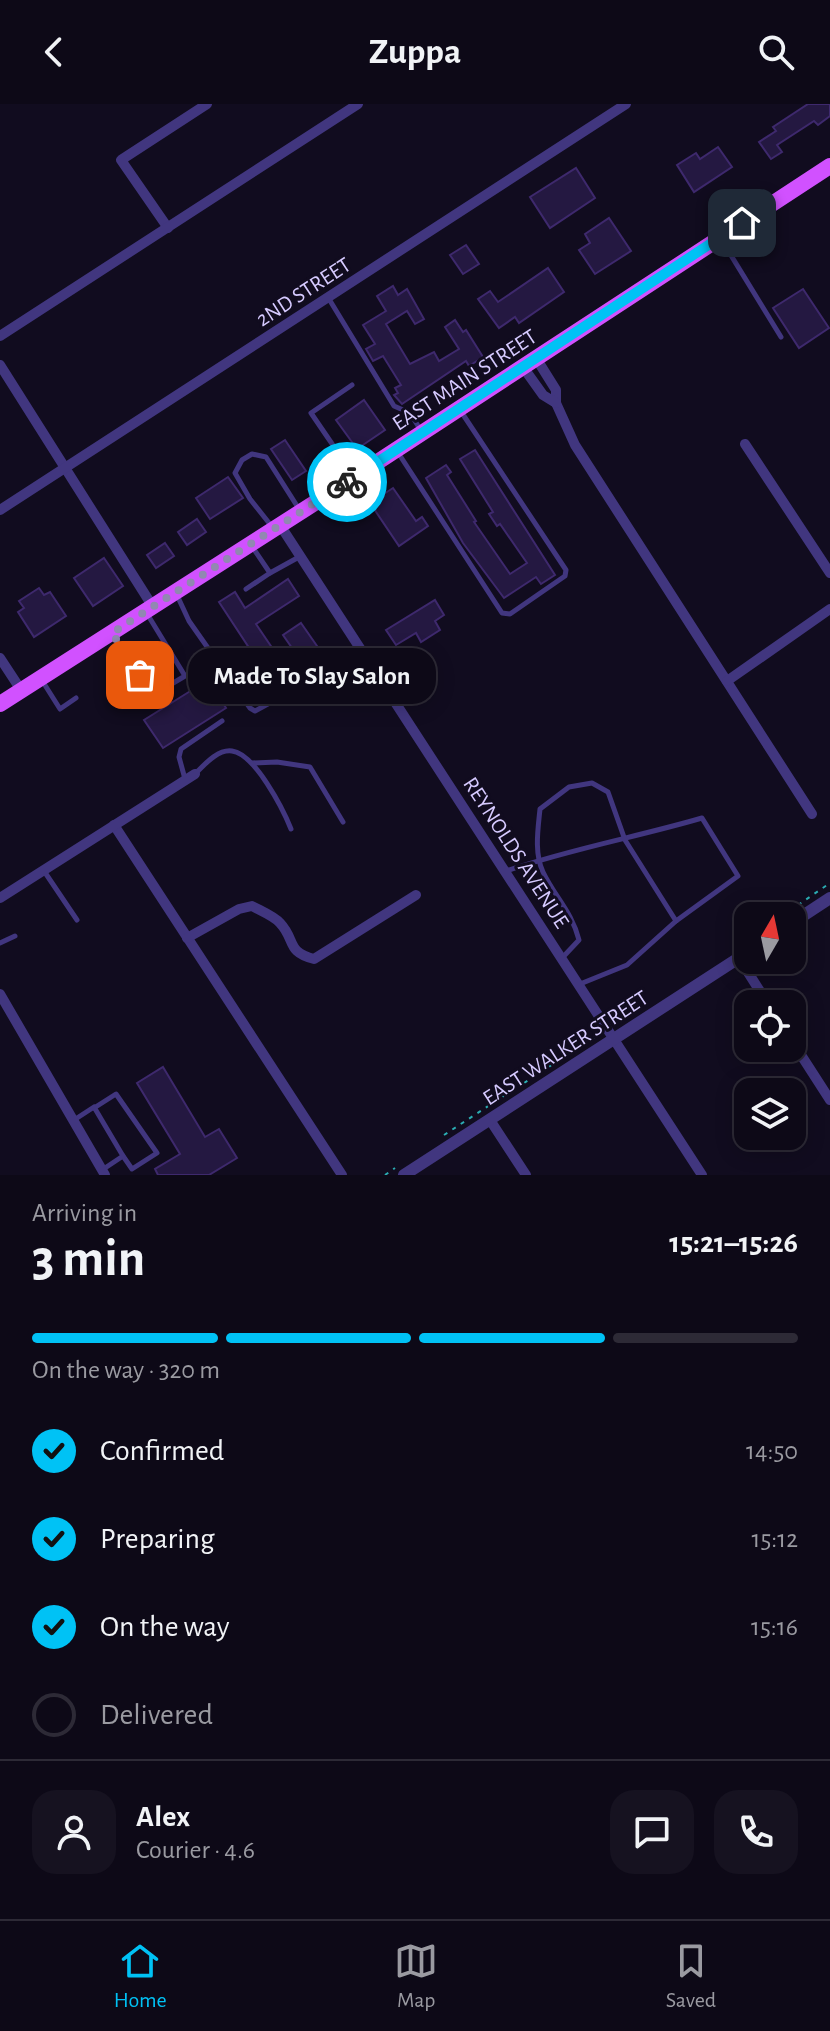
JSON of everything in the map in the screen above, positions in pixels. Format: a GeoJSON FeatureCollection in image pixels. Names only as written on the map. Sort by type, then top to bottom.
{"type":"FeatureCollection","features":[{"type":"Feature","properties":{"kind":"main road","name":"EAST MAIN STREET"},"geometry":{"type":"LineString","coordinates":[[0,704],[301,512],[830,166]]}},
{"type":"Feature","properties":{"kind":"street"},"geometry":{"type":"LineString","coordinates":[[168,228],[121,160],[207,104]]}},
{"type":"Feature","properties":{"kind":"street"},"geometry":{"type":"LineString","coordinates":[[0,336],[358,104]]}},
{"type":"Feature","properties":{"kind":"street","name":"2ND STREET"},"geometry":{"type":"LineString","coordinates":[[0,510],[626,104]]}},
{"type":"Feature","properties":{"kind":"street"},"geometry":{"type":"LineString","coordinates":[[530,362],[543,395],[556,403]]}},
{"type":"Feature","properties":{"kind":"street"},"geometry":{"type":"LineString","coordinates":[[530,362],[556,390],[556,403],[575,445],[812,814]]}},
{"type":"Feature","properties":{"kind":"street"},"geometry":{"type":"LineString","coordinates":[[0,365],[66,467],[149,609]]}},
{"type":"Feature","properties":{"kind":"street"},"geometry":{"type":"LineString","coordinates":[[745,444],[830,573]]}},
{"type":"Feature","properties":{"kind":"street","name":"REYNOLDS AVENUE"},"geometry":{"type":"LineString","coordinates":[[276,527],[297,554],[506,871],[702,1175]]}},
{"type":"Feature","properties":{"kind":"street"},"geometry":{"type":"LineString","coordinates":[[727,681],[830,609]]}},
{"type":"Feature","properties":{"kind":"street"},"geometry":{"type":"LineString","coordinates":[[0,658],[21,690]]}},
{"type":"Feature","properties":{"kind":"street"},"geometry":{"type":"LineString","coordinates":[[0,898],[190,777]]}},
{"type":"Feature","properties":{"kind":"street"},"geometry":{"type":"LineString","coordinates":[[114,825],[342,1175]]}},
{"type":"Feature","properties":{"kind":"street"},"geometry":{"type":"LineString","coordinates":[[187,938],[239,909],[252,906],[280,922],[293,949],[301,956],[314,959],[416,895]]}},
{"type":"Feature","properties":{"kind":"street"},"geometry":{"type":"LineString","coordinates":[[806,910],[830,898]]}},
{"type":"Feature","properties":{"kind":"street","name":"EAST WALKER STREET"},"geometry":{"type":"LineString","coordinates":[[404,1175],[734,961]]}},
{"type":"Feature","properties":{"kind":"street"},"geometry":{"type":"LineString","coordinates":[[0,994],[103,1173]]}},
{"type":"Feature","properties":{"kind":"street"},"geometry":{"type":"LineString","coordinates":[[806,1062],[830,1100]]}},
{"type":"Feature","properties":{"kind":"street"},"geometry":{"type":"LineString","coordinates":[[490,1120],[526,1175]]}},
{"type":"Feature","properties":{"kind":"lane"},"geometry":{"type":"LineString","coordinates":[[720,238],[781,337]]}},
{"type":"Feature","properties":{"kind":"lane"},"geometry":{"type":"LineString","coordinates":[[328,298],[394,406],[410,413],[422,433]]}},
{"type":"Feature","properties":{"kind":"lane"},"geometry":{"type":"LineString","coordinates":[[352,385],[311,413],[354,477]]}},
{"type":"Feature","properties":{"kind":"lane"},"geometry":{"type":"LineString","coordinates":[[396,450],[502,613],[510,614],[565,576],[566,570],[459,409]]}},
{"type":"Feature","properties":{"kind":"lane"},"geometry":{"type":"LineString","coordinates":[[276,527],[250,499],[235,473],[242,460],[252,454],[266,457],[301,512]]}},
{"type":"Feature","properties":{"kind":"lane"},"geometry":{"type":"LineString","coordinates":[[250,545],[270,573]]}},
{"type":"Feature","properties":{"kind":"lane"},"geometry":{"type":"LineString","coordinates":[[246,589],[297,554]]}},
{"type":"Feature","properties":{"kind":"lane"},"geometry":{"type":"LineString","coordinates":[[175,593],[189,621],[250,708],[255,711],[288,693]]}},
{"type":"Feature","properties":{"kind":"lane"},"geometry":{"type":"LineString","coordinates":[[112,633],[153,695],[185,676],[149,609]]}},
{"type":"Feature","properties":{"kind":"lane"},"geometry":{"type":"LineString","coordinates":[[41,678],[60,709],[76,698]]}},
{"type":"Feature","properties":{"kind":"lane"},"geometry":{"type":"LineString","coordinates":[[222,721],[181,749],[179,757],[190,777],[223,751],[235,751],[252,763],[284,811],[291,829]]}},
{"type":"Feature","properties":{"kind":"lane"},"geometry":{"type":"LineString","coordinates":[[252,763],[277,762],[310,767],[343,822]]}},
{"type":"Feature","properties":{"kind":"lane"},"geometry":{"type":"LineString","coordinates":[[562,958],[579,940],[574,920],[542,870],[537,844],[540,809],[569,787],[592,783],[608,792],[625,840],[676,921]]}},
{"type":"Feature","properties":{"kind":"lane"},"geometry":{"type":"LineString","coordinates":[[506,871],[540,859],[625,840],[702,818],[738,876],[676,921],[627,965],[579,985]]}},
{"type":"Feature","properties":{"kind":"lane"},"geometry":{"type":"LineString","coordinates":[[43,871],[77,920]]}},
{"type":"Feature","properties":{"kind":"lane"},"geometry":{"type":"LineString","coordinates":[[0,943],[15,936]]}},
{"type":"Feature","properties":{"kind":"lane"},"geometry":{"type":"LineString","coordinates":[[73,1120],[116,1094],[157,1153],[132,1169],[94,1108]]}},
{"type":"Feature","properties":{"kind":"lane"},"geometry":{"type":"LineString","coordinates":[[103,1173],[123,1156]]}},
{"type":"Feature","properties":{"kind":"path"},"geometry":{"type":"LineString","coordinates":[[806,904],[830,883]]}},
{"type":"Feature","properties":{"kind":"building"},"geometry":{"type":"Polygon","coordinates":[[[808,104],[830,104],[830,116],[818,125],[814,121],[777,145],[782,152],[771,159],[759,142],[776,131],[773,127],[808,104]]]}},
{"type":"Feature","properties":{"kind":"building"},"geometry":{"type":"Polygon","coordinates":[[[718,147],[732,167],[694,192],[677,165],[696,153],[700,159],[718,147]]]}},
{"type":"Feature","properties":{"kind":"building"},"geometry":{"type":"Polygon","coordinates":[[[576,168],[595,198],[550,228],[530,197],[576,168]]]}},
{"type":"Feature","properties":{"kind":"building"},"geometry":{"type":"Polygon","coordinates":[[[609,218],[631,251],[595,274],[579,250],[590,243],[585,234],[609,218]]]}},
{"type":"Feature","properties":{"kind":"building"},"geometry":{"type":"Polygon","coordinates":[[[466,245],[479,264],[463,274],[450,255],[466,245]]]}},
{"type":"Feature","properties":{"kind":"building"},"geometry":{"type":"Polygon","coordinates":[[[548,268],[564,292],[519,323],[515,317],[499,328],[478,299],[490,291],[498,302],[548,268]]]}},
{"type":"Feature","properties":{"kind":"building"},"geometry":{"type":"Polygon","coordinates":[[[393,286],[398,295],[407,289],[424,319],[415,324],[407,311],[386,324],[410,364],[434,352],[439,361],[459,349],[445,327],[455,320],[463,332],[466,330],[483,357],[469,366],[466,361],[402,404],[394,395],[398,393],[395,388],[401,385],[383,356],[373,361],[366,349],[375,344],[363,325],[386,311],[377,296],[393,286]]]}},
{"type":"Feature","properties":{"kind":"building"},"geometry":{"type":"Polygon","coordinates":[[[803,289],[829,328],[799,348],[773,308],[803,289]]]}},
{"type":"Feature","properties":{"kind":"building"},"geometry":{"type":"Polygon","coordinates":[[[364,400],[385,430],[357,449],[336,420],[364,400]]]}},
{"type":"Feature","properties":{"kind":"building"},"geometry":{"type":"Polygon","coordinates":[[[285,440],[306,471],[292,480],[271,449],[285,440]]]}},
{"type":"Feature","properties":{"kind":"building"},"geometry":{"type":"Polygon","coordinates":[[[475,450],[555,575],[541,584],[536,577],[504,598],[463,543],[426,478],[446,465],[451,472],[447,475],[474,522],[510,574],[527,563],[500,524],[497,526],[489,514],[493,512],[460,459],[475,450]]]}},
{"type":"Feature","properties":{"kind":"building"},"geometry":{"type":"Polygon","coordinates":[[[228,477],[243,498],[210,519],[196,498],[228,477]]]}},
{"type":"Feature","properties":{"kind":"building"},"geometry":{"type":"Polygon","coordinates":[[[393,488],[416,521],[422,517],[428,526],[399,546],[370,503],[393,488]]]}},
{"type":"Feature","properties":{"kind":"building"},"geometry":{"type":"Polygon","coordinates":[[[197,519],[206,532],[187,545],[178,532],[197,519]]]}},
{"type":"Feature","properties":{"kind":"building"},"geometry":{"type":"Polygon","coordinates":[[[165,543],[174,556],[156,568],[147,555],[165,543]]]}},
{"type":"Feature","properties":{"kind":"building"},"geometry":{"type":"Polygon","coordinates":[[[104,558],[123,586],[93,606],[74,578],[104,558]]]}},
{"type":"Feature","properties":{"kind":"building"},"geometry":{"type":"Polygon","coordinates":[[[288,579],[299,596],[256,624],[279,658],[263,669],[219,602],[235,592],[245,608],[288,579]]]}},
{"type":"Feature","properties":{"kind":"building"},"geometry":{"type":"Polygon","coordinates":[[[39,588],[44,595],[50,592],[66,616],[34,637],[18,612],[24,608],[19,601],[39,588]]]}},
{"type":"Feature","properties":{"kind":"building"},"geometry":{"type":"Polygon","coordinates":[[[435,600],[444,615],[435,621],[440,630],[421,642],[416,633],[396,645],[386,630],[435,600]]]}},
{"type":"Feature","properties":{"kind":"building"},"geometry":{"type":"Polygon","coordinates":[[[301,623],[333,669],[315,681],[283,635],[301,623]]]}},
{"type":"Feature","properties":{"kind":"building"},"geometry":{"type":"Polygon","coordinates":[[[208,680],[226,708],[163,748],[144,720],[208,680]]]}},
{"type":"Feature","properties":{"kind":"building"},"geometry":{"type":"Polygon","coordinates":[[[163,1067],[205,1137],[219,1129],[237,1158],[209,1175],[158,1175],[155,1169],[180,1154],[137,1083],[163,1067]]]}},
{"type":"Feature","properties":{"kind":"way so far"},"geometry":{"type":"LineString","coordinates":[[140,675],[112,633],[347,482]]}},
{"type":"Feature","properties":{"kind":"place","name":"Made To Slay Salon"},"geometry":{"type":"Point","coordinates":[140,675]}},
{"type":"Feature","properties":{"kind":"route"},"geometry":{"type":"LineString","coordinates":[[347,482],[742,223]]}}]}
